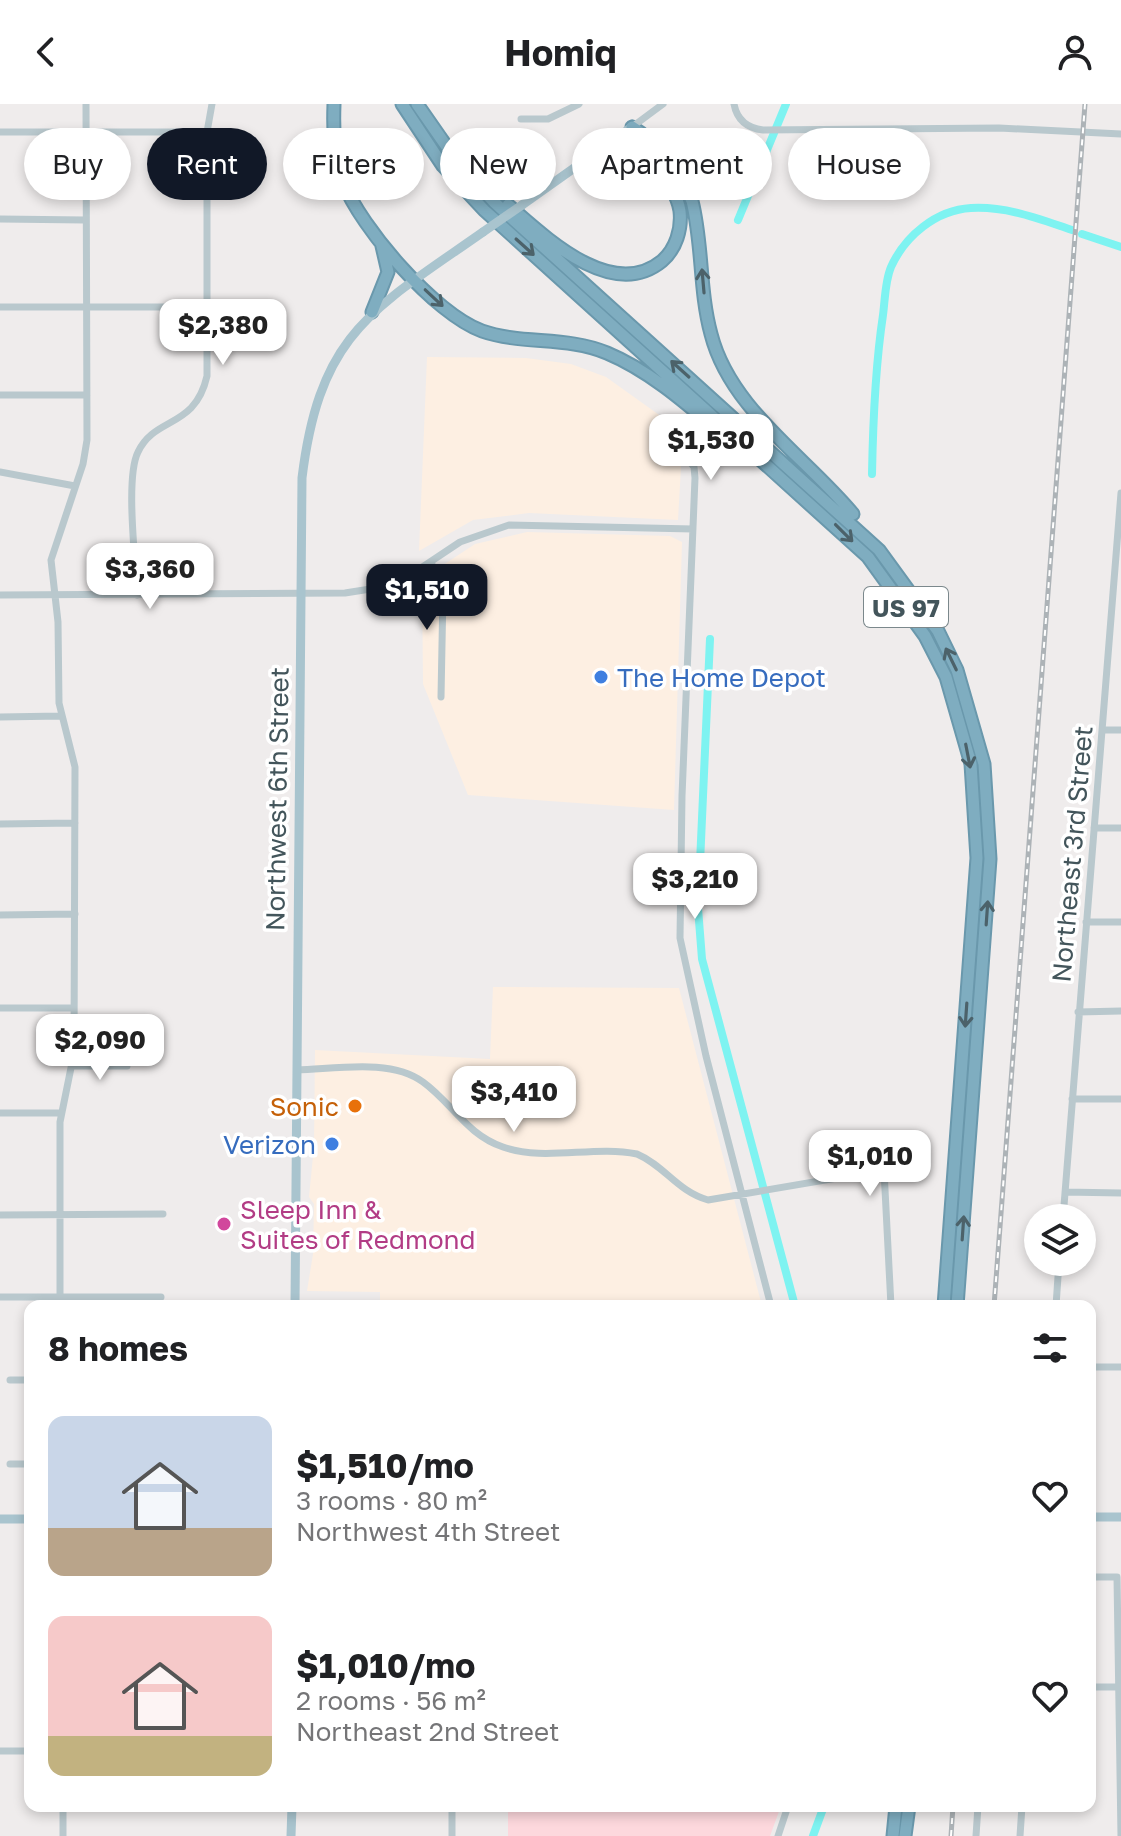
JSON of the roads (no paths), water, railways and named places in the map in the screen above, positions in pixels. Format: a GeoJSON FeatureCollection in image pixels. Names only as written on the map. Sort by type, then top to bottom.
{"type":"FeatureCollection","features":[{"type":"Feature","properties":{"kind":"highway"},"geometry":{"type":"LineString","coordinates":[[334,104],[333,140],[344,183],[355,207],[380,242],[415,280],[462,322],[485,332],[583,345],[632,365],[805,498]]}},
{"type":"Feature","properties":{"kind":"highway","name":"US 97"},"geometry":{"type":"LineString","coordinates":[[402,104],[443,166],[484,210],[868,557],[925,636],[946,677],[971,764],[976,808],[975,906],[944,1300]]}},
{"type":"Feature","properties":{"kind":"highway","name":"US 97"},"geometry":{"type":"LineString","coordinates":[[417,104],[440,137]]}},
{"type":"Feature","properties":{"kind":"highway"},"geometry":{"type":"LineString","coordinates":[[505,200],[568,251],[603,270],[638,273],[665,259],[675,245],[680,213],[670,187],[636,143],[632,127]]}},
{"type":"Feature","properties":{"kind":"highway"},"geometry":{"type":"LineString","coordinates":[[632,127],[645,135],[686,186],[692,201],[705,304],[721,363],[742,395],[850,511],[879,550]]}},
{"type":"Feature","properties":{"kind":"highway","name":"US 97"},"geometry":{"type":"LineString","coordinates":[[495,200],[526,232],[845,515],[879,550],[938,631],[957,670],[975,723],[987,792],[988,907],[957,1300]]}},
{"type":"Feature","properties":{"kind":"highway"},"geometry":{"type":"LineString","coordinates":[[372,312],[388,272],[380,242]]}},
{"type":"Feature","properties":{"kind":"highway"},"geometry":{"type":"LineString","coordinates":[[893,1836],[895,1812]]}},
{"type":"Feature","properties":{"kind":"highway"},"geometry":{"type":"LineString","coordinates":[[905,1836],[908,1812]]}},
{"type":"Feature","properties":{"kind":"main road","name":"Northwest 6th Street"},"geometry":{"type":"LineString","coordinates":[[295,1300],[302,478],[317,399],[335,359],[372,312],[632,127]]}},
{"type":"Feature","properties":{"kind":"main road"},"geometry":{"type":"LineString","coordinates":[[1096,1517],[1121,1517]]}},
{"type":"Feature","properties":{"kind":"main road"},"geometry":{"type":"LineString","coordinates":[[0,1519],[24,1519]]}},
{"type":"Feature","properties":{"kind":"main road"},"geometry":{"type":"LineString","coordinates":[[291,1836],[292,1812]]}},
{"type":"Feature","properties":{"kind":"street"},"geometry":{"type":"LineString","coordinates":[[86,104],[86,128]]}},
{"type":"Feature","properties":{"kind":"street"},"geometry":{"type":"LineString","coordinates":[[208,128],[212,104]]}},
{"type":"Feature","properties":{"kind":"street"},"geometry":{"type":"LineString","coordinates":[[521,119],[548,119],[579,104]]}},
{"type":"Feature","properties":{"kind":"street"},"geometry":{"type":"LineString","coordinates":[[632,127],[663,104]]}},
{"type":"Feature","properties":{"kind":"street"},"geometry":{"type":"LineString","coordinates":[[734,104],[735,113],[746,126],[763,130],[999,128],[1121,134]]}},
{"type":"Feature","properties":{"kind":"street"},"geometry":{"type":"LineString","coordinates":[[0,132],[24,132]]}},
{"type":"Feature","properties":{"kind":"street"},"geometry":{"type":"LineString","coordinates":[[60,1300],[61,1113],[73,1066],[75,767],[61,716],[53,549],[87,440],[85,200]]}},
{"type":"Feature","properties":{"kind":"street"},"geometry":{"type":"LineString","coordinates":[[137,595],[133,505],[138,452],[148,439],[196,405],[207,376],[207,200]]}},
{"type":"Feature","properties":{"kind":"street"},"geometry":{"type":"LineString","coordinates":[[0,219],[85,220]]}},
{"type":"Feature","properties":{"kind":"street"},"geometry":{"type":"LineString","coordinates":[[0,307],[207,307]]}},
{"type":"Feature","properties":{"kind":"street"},"geometry":{"type":"LineString","coordinates":[[0,395],[87,395]]}},
{"type":"Feature","properties":{"kind":"street"},"geometry":{"type":"LineString","coordinates":[[681,450],[694,467],[681,814],[680,938],[703,1042],[748,1195],[770,1300]]}},
{"type":"Feature","properties":{"kind":"street"},"geometry":{"type":"LineString","coordinates":[[0,472],[75,486]]}},
{"type":"Feature","properties":{"kind":"street","name":"Northeast 3rd Street"},"geometry":{"type":"LineString","coordinates":[[1064,1204],[1121,493]]}},
{"type":"Feature","properties":{"kind":"street"},"geometry":{"type":"LineString","coordinates":[[0,595],[345,593],[383,587],[406,578],[460,542],[509,525],[693,529]]}},
{"type":"Feature","properties":{"kind":"street"},"geometry":{"type":"LineString","coordinates":[[431,562],[443,592],[441,697]]}},
{"type":"Feature","properties":{"kind":"street"},"geometry":{"type":"LineString","coordinates":[[1110,634],[1121,634]]}},
{"type":"Feature","properties":{"kind":"street"},"geometry":{"type":"LineString","coordinates":[[0,717],[61,716]]}},
{"type":"Feature","properties":{"kind":"street"},"geometry":{"type":"LineString","coordinates":[[1102,730],[1121,730]]}},
{"type":"Feature","properties":{"kind":"street"},"geometry":{"type":"LineString","coordinates":[[0,824],[75,823]]}},
{"type":"Feature","properties":{"kind":"street"},"geometry":{"type":"LineString","coordinates":[[1094,828],[1121,828]]}},
{"type":"Feature","properties":{"kind":"street"},"geometry":{"type":"LineString","coordinates":[[0,915],[75,914]]}},
{"type":"Feature","properties":{"kind":"street"},"geometry":{"type":"LineString","coordinates":[[1086,922],[1121,922]]}},
{"type":"Feature","properties":{"kind":"street"},"geometry":{"type":"LineString","coordinates":[[0,1008],[73,1008]]}},
{"type":"Feature","properties":{"kind":"street"},"geometry":{"type":"LineString","coordinates":[[1078,1012],[1121,1011]]}},
{"type":"Feature","properties":{"kind":"street"},"geometry":{"type":"LineString","coordinates":[[73,1066],[127,1066]]}},
{"type":"Feature","properties":{"kind":"street"},"geometry":{"type":"LineString","coordinates":[[297,1070],[378,1068],[410,1074],[434,1092],[475,1134],[504,1148],[622,1151],[648,1159],[690,1195],[708,1200],[884,1170],[891,1300]]}},
{"type":"Feature","properties":{"kind":"street"},"geometry":{"type":"LineString","coordinates":[[1072,1099],[1121,1099]]}},
{"type":"Feature","properties":{"kind":"street"},"geometry":{"type":"LineString","coordinates":[[0,1113],[61,1113]]}},
{"type":"Feature","properties":{"kind":"street"},"geometry":{"type":"LineString","coordinates":[[1065,1192],[1121,1193]]}},
{"type":"Feature","properties":{"kind":"street"},"geometry":{"type":"LineString","coordinates":[[0,1215],[163,1214]]}},
{"type":"Feature","properties":{"kind":"street"},"geometry":{"type":"LineString","coordinates":[[1056,1300],[1058,1276]]}},
{"type":"Feature","properties":{"kind":"street"},"geometry":{"type":"LineString","coordinates":[[0,1297],[45,1300]]}},
{"type":"Feature","properties":{"kind":"street"},"geometry":{"type":"LineString","coordinates":[[85,1300],[161,1297]]}},
{"type":"Feature","properties":{"kind":"street"},"geometry":{"type":"LineString","coordinates":[[1096,1367],[1121,1367]]}},
{"type":"Feature","properties":{"kind":"street"},"geometry":{"type":"LineString","coordinates":[[10,1380],[24,1380]]}},
{"type":"Feature","properties":{"kind":"street"},"geometry":{"type":"LineString","coordinates":[[10,1464],[24,1464]]}},
{"type":"Feature","properties":{"kind":"street"},"geometry":{"type":"LineString","coordinates":[[1096,1577],[1117,1577],[1121,1836]]}},
{"type":"Feature","properties":{"kind":"street"},"geometry":{"type":"LineString","coordinates":[[1096,1687],[1120,1687]]}},
{"type":"Feature","properties":{"kind":"street"},"geometry":{"type":"LineString","coordinates":[[0,1751],[24,1751]]}},
{"type":"Feature","properties":{"kind":"street"},"geometry":{"type":"LineString","coordinates":[[63,1812],[63,1836]]}},
{"type":"Feature","properties":{"kind":"street"},"geometry":{"type":"LineString","coordinates":[[452,1812],[452,1836]]}},
{"type":"Feature","properties":{"kind":"street"},"geometry":{"type":"LineString","coordinates":[[778,1836],[786,1812]]}},
{"type":"Feature","properties":{"kind":"street"},"geometry":{"type":"LineString","coordinates":[[976,1836],[978,1812]]}},
{"type":"Feature","properties":{"kind":"street"},"geometry":{"type":"LineString","coordinates":[[1020,1836],[1022,1812]]}},
{"type":"Feature","properties":{"kind":"waterway"},"geometry":{"type":"LineString","coordinates":[[738,220],[786,104]]}},
{"type":"Feature","properties":{"kind":"waterway"},"geometry":{"type":"LineString","coordinates":[[872,474],[876,374],[886,284],[891,267],[904,245],[934,219],[971,208],[1010,211],[1072,230]]}},
{"type":"Feature","properties":{"kind":"waterway"},"geometry":{"type":"LineString","coordinates":[[1082,234],[1121,247]]}},
{"type":"Feature","properties":{"kind":"waterway"},"geometry":{"type":"LineString","coordinates":[[710,639],[698,908],[702,959],[793,1300]]}},
{"type":"Feature","properties":{"kind":"waterway"},"geometry":{"type":"LineString","coordinates":[[813,1836],[822,1812]]}},
{"type":"Feature","properties":{"kind":"railway"},"geometry":{"type":"LineString","coordinates":[[994,1300],[1085,104]]}},
{"type":"Feature","properties":{"kind":"railway"},"geometry":{"type":"LineString","coordinates":[[951,1836],[953,1812]]}},
{"type":"Feature","properties":{"kind":"place","name":"The Home Depot"},"geometry":{"type":"Point","coordinates":[601,677]}},
{"type":"Feature","properties":{"kind":"place","name":"Sonic"},"geometry":{"type":"Point","coordinates":[355,1106]}},
{"type":"Feature","properties":{"kind":"place","name":"Verizon"},"geometry":{"type":"Point","coordinates":[332,1144]}},
{"type":"Feature","properties":{"kind":"place","name":"Sleep Inn & Suites of Redmond"},"geometry":{"type":"Point","coordinates":[224,1224]}}]}
